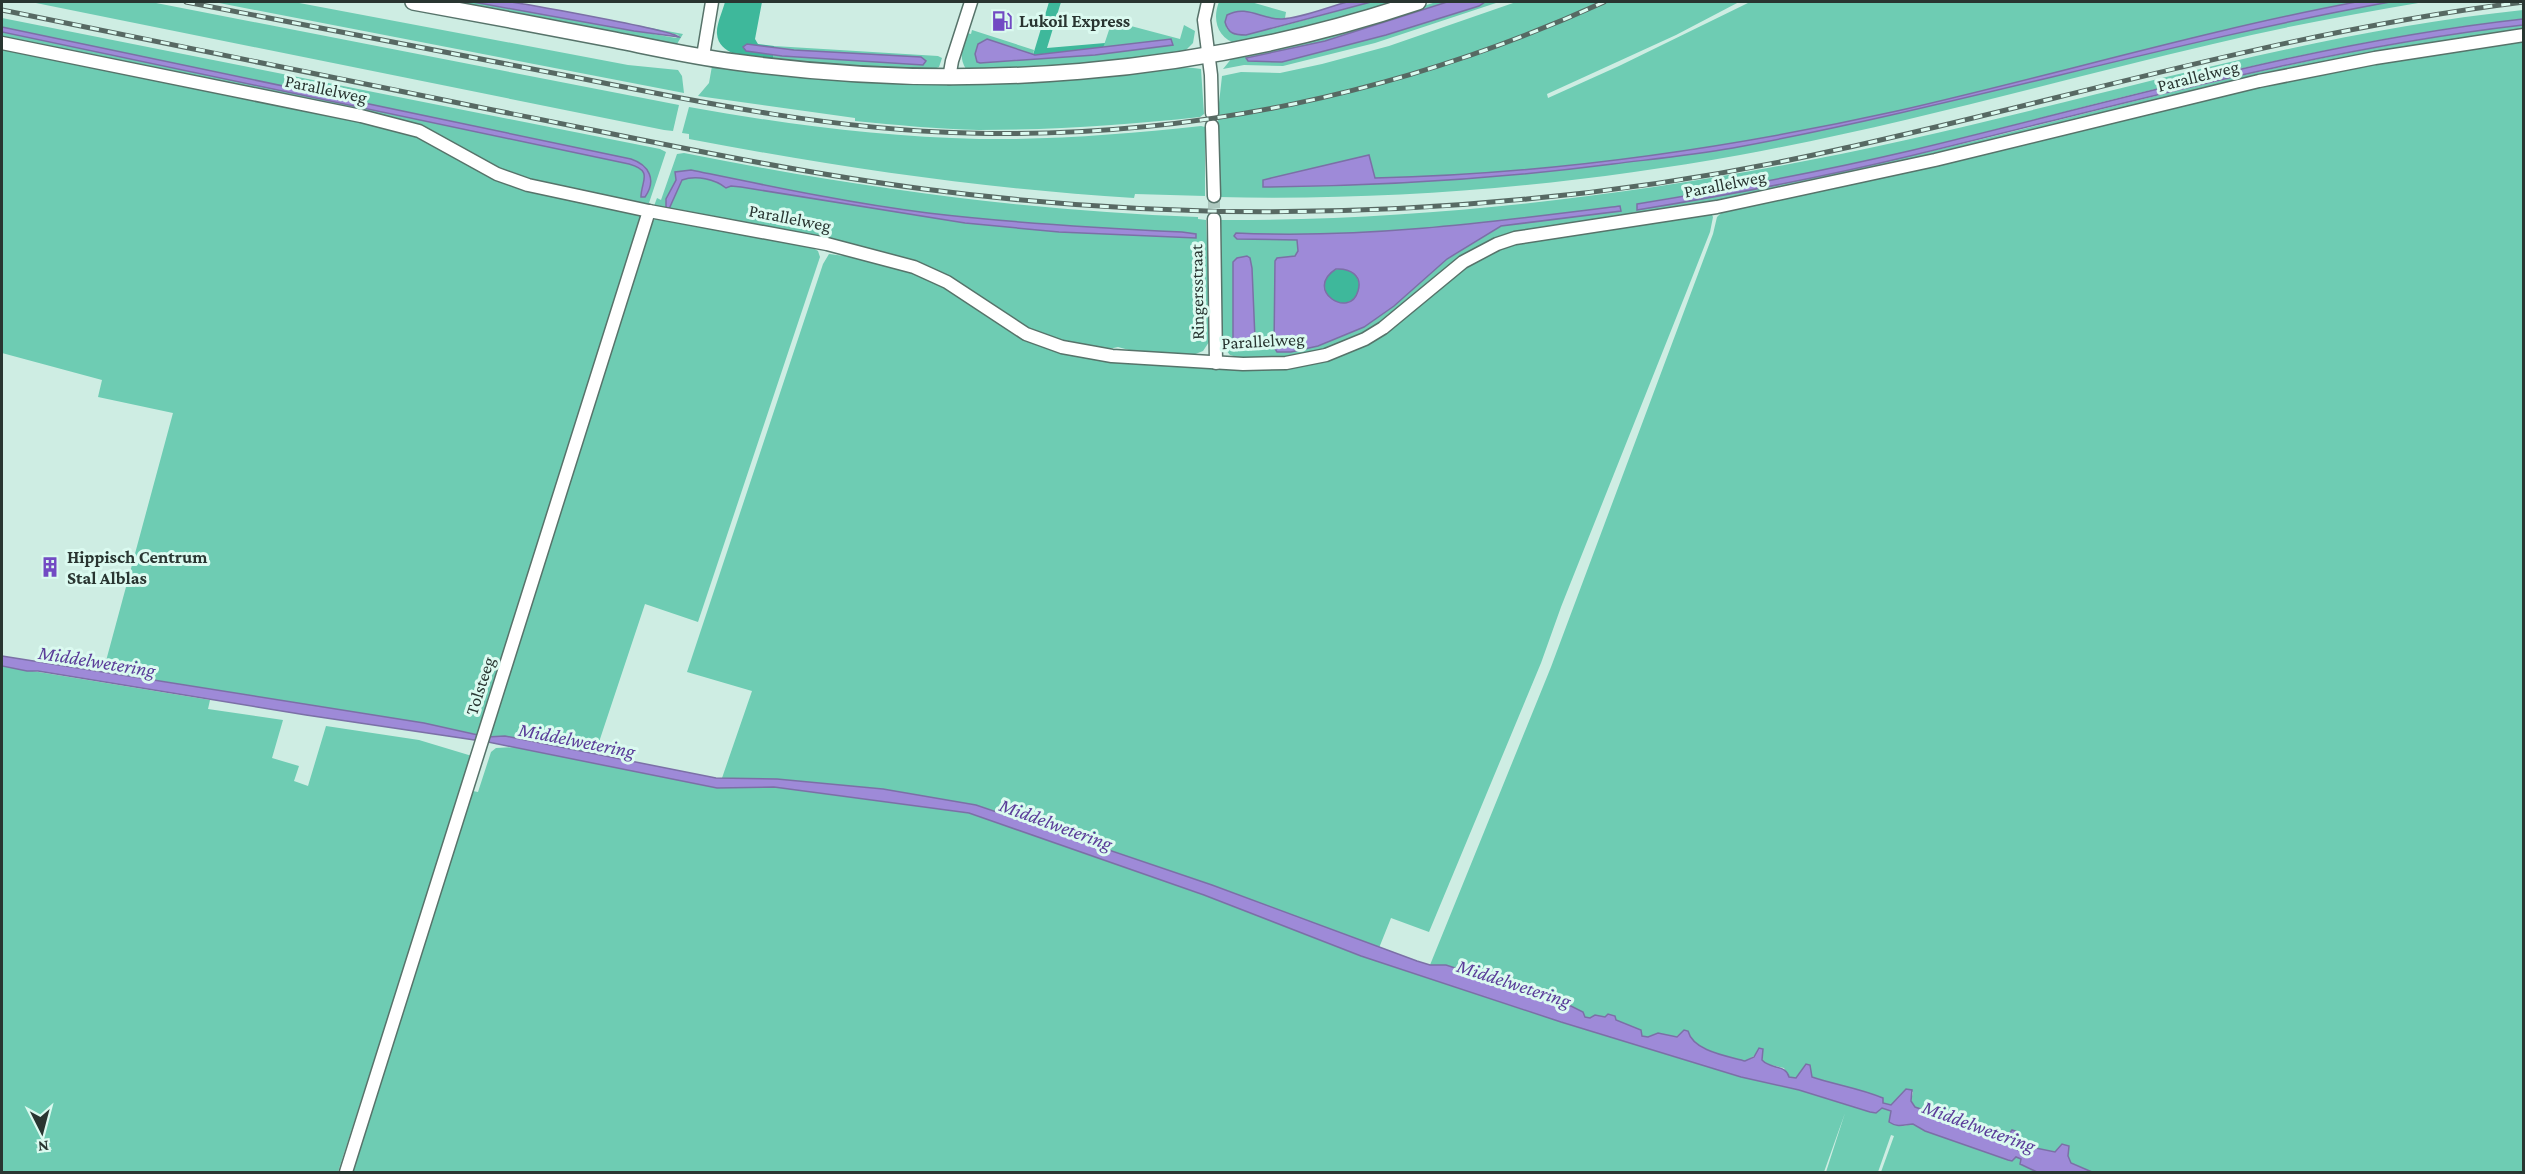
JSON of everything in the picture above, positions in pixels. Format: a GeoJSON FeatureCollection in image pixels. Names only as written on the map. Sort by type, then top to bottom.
{"type":"FeatureCollection","features":[{"type":"Feature","properties":{"kind":"main road"},"geometry":{"type":"LineString","coordinates":[[413,2],[703,57],[806,70],[949,78],[1089,71],[1243,50],[1334,28],[1418,2]]}},
{"type":"Feature","properties":{"kind":"street"},"geometry":{"type":"LineString","coordinates":[[703,57],[712,2]]}},
{"type":"Feature","properties":{"kind":"street"},"geometry":{"type":"LineString","coordinates":[[949,78],[952,61],[971,2]]}},
{"type":"Feature","properties":{"kind":"street"},"geometry":{"type":"LineString","coordinates":[[1208,2],[1204,20],[1209,55],[1212,112]]}},
{"type":"Feature","properties":{"kind":"street","name":"Parallelweg"},"geometry":{"type":"LineString","coordinates":[[2,43],[361,116],[408,128],[514,180],[649,211],[827,244],[914,267],[947,282],[1026,333],[1062,347],[1112,356],[1216,363],[1286,363],[1308,360],[1343,349],[1383,328],[1463,262],[1497,244],[1515,238],[1717,207],[1935,160],[2259,81],[2374,58],[2523,35]]}},
{"type":"Feature","properties":{"kind":"street"},"geometry":{"type":"LineString","coordinates":[[1212,126],[1214,196]]}},
{"type":"Feature","properties":{"kind":"street","name":"Tolsteeg"},"geometry":{"type":"LineString","coordinates":[[346,1173],[649,211]]}},
{"type":"Feature","properties":{"kind":"street","name":"Ringersstraat"},"geometry":{"type":"LineString","coordinates":[[1214,219],[1216,363]]}},
{"type":"Feature","properties":{"kind":"green space"},"geometry":{"type":"Polygon","coordinates":[[[31,2],[151,2],[679,105],[673,131],[664,130],[31,2]]]}},
{"type":"Feature","properties":{"kind":"green space"},"geometry":{"type":"Polygon","coordinates":[[[214,2],[294,2],[628,65],[678,70],[682,76],[684,93],[214,2]]]}},
{"type":"Feature","properties":{"kind":"green space"},"geometry":{"type":"Polygon","coordinates":[[[449,2],[473,2],[676,38],[679,35],[509,2],[512,2],[683,34],[677,44],[449,2]]]}},
{"type":"Feature","properties":{"kind":"green space"},"geometry":{"type":"Polygon","coordinates":[[[725,2],[762,2],[755,39],[758,44],[774,46],[773,61],[739,55],[724,48],[719,42],[717,30],[725,2]]]}},
{"type":"Feature","properties":{"kind":"green space"},"geometry":{"type":"Polygon","coordinates":[[[1049,2],[1061,2],[1047,48],[1105,43],[1103,48],[1033,55],[1049,2]]]}},
{"type":"Feature","properties":{"kind":"green space"},"geometry":{"type":"Polygon","coordinates":[[[1219,2],[1251,2],[1286,12],[1285,18],[1282,19],[1225,22],[1227,29],[1236,35],[1271,29],[1371,2],[1401,2],[1320,25],[1238,44],[1225,38],[1218,28],[1216,15],[1219,2]]]}},
{"type":"Feature","properties":{"kind":"green space"},"geometry":{"type":"Polygon","coordinates":[[[1436,2],[1447,2],[1325,41],[1246,59],[1248,61],[1282,62],[1386,35],[1479,6],[1485,2],[1496,3],[1375,43],[1283,66],[1244,65],[1223,69],[1232,58],[1342,32],[1436,2]]]}},
{"type":"Feature","properties":{"kind":"green space"},"geometry":{"type":"Polygon","coordinates":[[[1516,2],[1739,2],[1676,35],[1547,94],[1548,98],[1750,2],[2424,2],[2239,38],[1859,131],[1675,166],[1546,183],[1415,194],[1285,198],[1219,197],[1218,112],[1222,76],[1241,72],[1280,73],[1322,64],[1389,46],[1516,2]]]}},
{"type":"Feature","properties":{"kind":"green space"},"geometry":{"type":"Polygon","coordinates":[[[2523,10],[2523,19],[2445,29],[2291,58],[2138,93],[1876,159],[1637,204],[1637,209],[1876,164],[2215,82],[2368,49],[2523,25],[2523,30],[2336,59],[1996,140],[1732,199],[1519,232],[1380,324],[1334,347],[1294,357],[1244,359],[1230,355],[1222,345],[1221,220],[1393,215],[1565,199],[1651,188],[1821,158],[1906,140],[2213,66],[2367,33],[2523,10]]]}},
{"type":"Feature","properties":{"kind":"green space"},"geometry":{"type":"Polygon","coordinates":[[[2,18],[666,152],[649,203],[644,204],[537,182],[488,164],[451,142],[2,38],[2,18]]]}},
{"type":"Feature","properties":{"kind":"green space"},"geometry":{"type":"Polygon","coordinates":[[[1112,21],[1180,39],[1184,25],[1195,31],[1193,43],[1184,52],[1021,68],[966,69],[962,60],[967,33],[971,34],[972,30],[1034,50],[1033,55],[987,39],[978,44],[980,63],[1095,55],[1173,45],[1170,39],[1103,48],[1112,21]]]}},
{"type":"Feature","properties":{"kind":"green space"},"geometry":{"type":"Polygon","coordinates":[[[2523,40],[2523,1172],[2092,1172],[2071,1163],[2068,1156],[2069,1146],[2055,1152],[2031,1147],[2024,1152],[2018,1150],[2019,1146],[2009,1137],[2005,1139],[1965,1126],[1966,1113],[1953,1120],[1915,1107],[1911,1101],[1913,1092],[1906,1089],[1891,1105],[1883,1103],[1882,1098],[1812,1077],[1810,1065],[1796,1078],[1789,1077],[1784,1068],[1766,1064],[1762,1060],[1763,1051],[1745,1061],[1703,1048],[1691,1038],[1688,1031],[1684,1030],[1676,1037],[1658,1033],[1648,1037],[1642,1036],[1641,1030],[1595,1015],[1590,1018],[1584,1017],[1583,1012],[1563,1002],[1533,996],[1523,987],[1514,987],[1446,965],[1430,965],[1551,667],[1713,234],[1717,217],[1723,211],[1931,167],[2205,98],[2374,63],[2523,40]]]}},
{"type":"Feature","properties":{"kind":"green space"},"geometry":{"type":"Polygon","coordinates":[[[774,46],[942,58],[939,67],[929,71],[773,61],[774,46]]]}},
{"type":"Feature","properties":{"kind":"green space"},"geometry":{"type":"Polygon","coordinates":[[[2,48],[326,113],[411,134],[492,177],[637,214],[641,217],[480,735],[373,715],[103,672],[173,413],[98,397],[102,380],[2,353],[2,48]]]}},
{"type":"Feature","properties":{"kind":"green space"},"geometry":{"type":"Polygon","coordinates":[[[712,66],[830,79],[949,84],[1028,83],[1162,68],[1191,68],[1201,69],[1204,114],[1200,117],[1117,125],[1007,130],[948,129],[855,121],[855,118],[698,96],[709,83],[712,66]]]}},
{"type":"Feature","properties":{"kind":"green space"},"geometry":{"type":"Polygon","coordinates":[[[689,107],[833,129],[943,138],[1062,137],[1201,126],[1205,127],[1205,196],[1135,194],[1134,198],[1022,189],[910,176],[800,159],[689,139],[689,134],[682,133],[689,107]]]}},
{"type":"Feature","properties":{"kind":"green space"},"geometry":{"type":"Polygon","coordinates":[[[684,153],[875,187],[940,196],[1068,209],[1198,217],[1198,219],[1206,220],[1211,339],[1203,351],[1193,355],[1144,354],[1118,347],[1104,350],[1051,339],[1026,327],[950,278],[654,206],[657,198],[661,200],[677,154],[684,153]]]}},
{"type":"Feature","properties":{"kind":"green space"},"geometry":{"type":"Polygon","coordinates":[[[1711,213],[1713,217],[1710,232],[1561,607],[1541,663],[1429,932],[1391,918],[1379,948],[1212,885],[976,805],[883,789],[777,779],[722,778],[752,691],[687,672],[823,264],[829,254],[875,260],[911,270],[962,296],[1002,326],[1022,337],[1069,354],[1106,360],[1290,368],[1327,361],[1370,343],[1467,267],[1490,253],[1517,242],[1711,213]]]}},
{"type":"Feature","properties":{"kind":"green space"},"geometry":{"type":"Polygon","coordinates":[[[656,218],[811,247],[818,251],[820,257],[698,622],[645,604],[595,754],[505,736],[487,737],[650,224],[656,218]]]}},
{"type":"Feature","properties":{"kind":"green space"},"geometry":{"type":"Polygon","coordinates":[[[1342,269],[1354,274],[1359,286],[1354,298],[1342,303],[1330,298],[1325,286],[1330,274],[1342,269]]]}},
{"type":"Feature","properties":{"kind":"green space"},"geometry":{"type":"Polygon","coordinates":[[[2,666],[210,700],[208,709],[283,720],[272,758],[299,766],[294,781],[308,786],[326,726],[419,740],[472,756],[338,1172],[2,1172],[2,666]]]}},
{"type":"Feature","properties":{"kind":"green space"},"geometry":{"type":"Polygon","coordinates":[[[516,747],[717,788],[774,787],[969,813],[1204,895],[1361,956],[1561,1022],[1741,1077],[1799,1090],[1870,1112],[1876,1113],[1882,1108],[1891,1111],[1890,1119],[1893,1124],[1903,1126],[1913,1124],[1925,1131],[2008,1160],[2016,1156],[2021,1159],[2020,1164],[2037,1172],[1881,1172],[1894,1136],[1891,1135],[1878,1172],[1826,1172],[1845,1113],[1824,1172],[353,1172],[473,791],[478,792],[491,752],[496,748],[516,747]]]}},
{"type":"Feature","properties":{"kind":"shaded area"},"geometry":{"type":"Polygon","coordinates":[[[502,1],[524,4],[628,24],[679,37],[634,31],[473,2],[502,1]]]}},
{"type":"Feature","properties":{"kind":"shaded area"},"geometry":{"type":"Polygon","coordinates":[[[1347,2],[1371,2],[1246,35],[1232,33],[1225,22],[1227,15],[1234,12],[1248,12],[1282,19],[1347,2]]]}},
{"type":"Feature","properties":{"kind":"shaded area"},"geometry":{"type":"Polygon","coordinates":[[[1447,2],[1485,2],[1479,6],[1386,35],[1282,62],[1248,61],[1246,58],[1325,41],[1447,2]]]}},
{"type":"Feature","properties":{"kind":"shaded area"},"geometry":{"type":"Polygon","coordinates":[[[2356,2],[2390,2],[2225,36],[1898,114],[1733,148],[1482,178],[1263,187],[1263,180],[1369,155],[1375,178],[1441,176],[1572,165],[1768,137],[1897,111],[2241,26],[2356,2]]]}},
{"type":"Feature","properties":{"kind":"shaded area"},"geometry":{"type":"Polygon","coordinates":[[[2523,19],[2523,25],[2445,36],[2291,64],[2138,99],[1876,164],[1774,186],[1637,210],[1637,204],[1875,159],[2291,58],[2445,29],[2523,19]]]}},
{"type":"Feature","properties":{"kind":"shaded area"},"geometry":{"type":"Polygon","coordinates":[[[2,27],[631,159],[647,169],[651,179],[649,191],[645,197],[641,197],[644,173],[629,164],[2,32],[2,27]]]}},
{"type":"Feature","properties":{"kind":"shaded area"},"geometry":{"type":"Polygon","coordinates":[[[987,39],[1035,55],[1171,39],[1173,45],[1095,55],[977,62],[975,54],[978,44],[987,39]]]}},
{"type":"Feature","properties":{"kind":"shaded area"},"geometry":{"type":"Polygon","coordinates":[[[747,44],[794,50],[921,57],[926,61],[923,65],[782,56],[746,51],[743,47],[747,44]]]}},
{"type":"Feature","properties":{"kind":"shaded area"},"geometry":{"type":"Polygon","coordinates":[[[691,170],[898,209],[991,220],[1182,232],[1196,234],[1196,238],[1059,232],[965,223],[741,187],[726,188],[716,182],[699,178],[682,180],[669,209],[666,208],[666,199],[676,180],[675,172],[691,170]]]}},
{"type":"Feature","properties":{"kind":"shaded area"},"geometry":{"type":"Polygon","coordinates":[[[1620,206],[1621,211],[1501,226],[1447,259],[1394,306],[1364,327],[1318,346],[1291,352],[1277,352],[1274,347],[1275,261],[1277,258],[1295,256],[1298,251],[1297,240],[1237,239],[1234,236],[1236,233],[1332,234],[1428,228],[1620,206]],[[1336,269],[1327,277],[1324,285],[1326,293],[1332,299],[1347,303],[1353,299],[1359,285],[1354,274],[1336,269]]]}},
{"type":"Feature","properties":{"kind":"shaded area"},"geometry":{"type":"Polygon","coordinates":[[[1247,256],[1250,258],[1252,268],[1255,339],[1247,348],[1235,343],[1233,338],[1233,262],[1237,258],[1247,256]]]}},
{"type":"Feature","properties":{"kind":"shaded area"},"geometry":{"type":"Polygon","coordinates":[[[2,656],[424,723],[487,737],[505,736],[716,778],[777,779],[883,789],[976,805],[1212,885],[1417,961],[1430,965],[1446,965],[1514,987],[1523,986],[1533,996],[1563,1002],[1583,1012],[1585,1017],[1590,1018],[1595,1015],[1605,1017],[1608,1014],[1615,1016],[1616,1020],[1641,1030],[1642,1036],[1648,1037],[1658,1033],[1677,1037],[1684,1030],[1688,1031],[1691,1038],[1703,1048],[1745,1061],[1754,1057],[1759,1048],[1763,1049],[1762,1060],[1785,1070],[1789,1077],[1796,1078],[1806,1064],[1810,1065],[1812,1077],[1883,1098],[1883,1103],[1891,1105],[1906,1089],[1912,1090],[1911,1101],[1915,1107],[1953,1120],[1956,1120],[1962,1111],[1965,1112],[1965,1126],[2005,1139],[2012,1130],[2018,1132],[2018,1150],[2023,1152],[2031,1147],[2055,1152],[2062,1144],[2069,1146],[2068,1156],[2071,1163],[2092,1172],[2037,1172],[2020,1164],[2021,1159],[2016,1157],[2012,1161],[2008,1160],[1925,1131],[1913,1124],[1901,1126],[1892,1124],[1889,1122],[1891,1111],[1882,1108],[1876,1113],[1870,1112],[1799,1090],[1741,1077],[1561,1022],[1361,956],[1204,895],[969,813],[774,787],[717,788],[488,742],[27,671],[2,666],[2,656]]]}},
{"type":"Feature","properties":{"kind":"tunnel"},"geometry":{"type":"LineString","coordinates":[[1214,196],[1214,219]]}},
{"type":"Feature","properties":{"kind":"railway"},"geometry":{"type":"LineString","coordinates":[[186,2],[724,106],[870,127],[968,133],[1051,133],[1132,128],[1214,118],[1294,104],[1373,85],[1451,62],[1528,34],[1604,2]]}},
{"type":"Feature","properties":{"kind":"railway"},"geometry":{"type":"LineString","coordinates":[[2,10],[654,142],[870,181],[999,198],[1074,204],[1149,209],[1300,211],[1376,210],[1527,199],[1647,185],[1726,172],[1806,157],[1930,129],[2267,47],[2438,14],[2524,2]]}},
{"type":"Feature","properties":{"kind":"place","name":"Lukoil Express"},"geometry":{"type":"Point","coordinates":[1002,21]}},
{"type":"Feature","properties":{"kind":"place","name":"Hippisch Centrum Stal Alblas"},"geometry":{"type":"Point","coordinates":[50,567]}},
{"type":"Feature","properties":{"kind":"water label","name":"Middelwetering"},"geometry":{"type":"Point","coordinates":[97,661]}},
{"type":"Feature","properties":{"kind":"water label","name":"Middelwetering"},"geometry":{"type":"Point","coordinates":[577,740]}},
{"type":"Feature","properties":{"kind":"water label","name":"Middelwetering"},"geometry":{"type":"Point","coordinates":[1056,824]}},
{"type":"Feature","properties":{"kind":"water label","name":"Middelwetering"},"geometry":{"type":"Point","coordinates":[1514,983]}},
{"type":"Feature","properties":{"kind":"water label","name":"Middelwetering"},"geometry":{"type":"Point","coordinates":[1979,1126]}}]}
